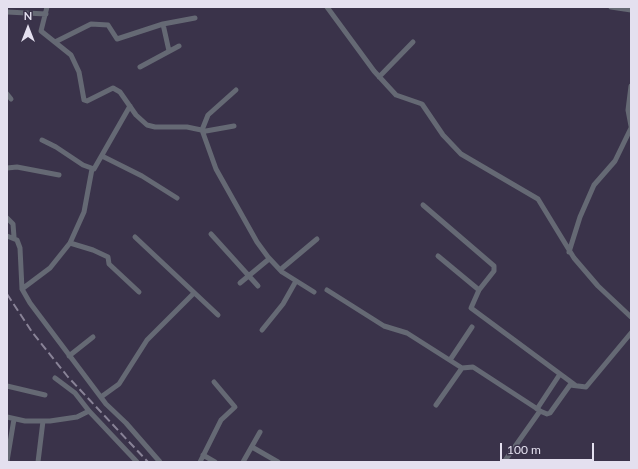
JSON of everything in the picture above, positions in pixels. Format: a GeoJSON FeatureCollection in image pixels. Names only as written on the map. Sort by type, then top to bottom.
{"type":"FeatureCollection","features":[{"type":"Feature","properties":{"kind":"street"},"geometry":{"type":"LineString","coordinates":[[47,7],[41,31],[71,54],[79,72],[84,100],[87,101],[113,88],[120,92],[140,120],[147,125],[155,127],[187,127],[202,130],[216,130],[234,126]]}},
{"type":"Feature","properties":{"kind":"street"},"geometry":{"type":"LineString","coordinates":[[327,7],[378,77],[398,96],[422,104],[443,135],[461,154],[538,199],[569,252],[598,286],[631,317]]}},
{"type":"Feature","properties":{"kind":"street"},"geometry":{"type":"LineString","coordinates":[[611,7],[631,10]]}},
{"type":"Feature","properties":{"kind":"street"},"geometry":{"type":"LineString","coordinates":[[7,12],[46,14]]}},
{"type":"Feature","properties":{"kind":"street"},"geometry":{"type":"LineString","coordinates":[[55,42],[92,24],[108,25],[117,39],[163,24],[195,18]]}},
{"type":"Feature","properties":{"kind":"street"},"geometry":{"type":"LineString","coordinates":[[163,24],[169,51]]}},
{"type":"Feature","properties":{"kind":"street"},"geometry":{"type":"LineString","coordinates":[[378,77],[413,42]]}},
{"type":"Feature","properties":{"kind":"street"},"geometry":{"type":"LineString","coordinates":[[140,67],[179,46]]}},
{"type":"Feature","properties":{"kind":"street"},"geometry":{"type":"LineString","coordinates":[[569,252],[580,217],[594,185],[615,161],[631,127],[628,110],[631,86]]}},
{"type":"Feature","properties":{"kind":"street"},"geometry":{"type":"LineString","coordinates":[[236,90],[213,110],[202,130],[219,177],[257,242],[269,259],[280,270],[314,292]]}},
{"type":"Feature","properties":{"kind":"street"},"geometry":{"type":"LineString","coordinates":[[7,94],[11,99]]}},
{"type":"Feature","properties":{"kind":"street"},"geometry":{"type":"LineString","coordinates":[[22,289],[50,268],[70,243],[84,212],[92,169],[94,169],[102,156],[130,106]]}},
{"type":"Feature","properties":{"kind":"street"},"geometry":{"type":"LineString","coordinates":[[42,140],[92,169]]}},
{"type":"Feature","properties":{"kind":"street"},"geometry":{"type":"LineString","coordinates":[[102,156],[142,176],[177,198]]}},
{"type":"Feature","properties":{"kind":"street"},"geometry":{"type":"LineString","coordinates":[[7,168],[17,167],[59,175]]}},
{"type":"Feature","properties":{"kind":"street"},"geometry":{"type":"LineString","coordinates":[[423,205],[494,266],[494,271],[479,290],[471,308],[575,385]]}},
{"type":"Feature","properties":{"kind":"street"},"geometry":{"type":"LineString","coordinates":[[7,218],[13,224],[14,237],[20,248],[22,289],[30,303],[49,331],[101,397],[160,462]]}},
{"type":"Feature","properties":{"kind":"street"},"geometry":{"type":"LineString","coordinates":[[211,234],[258,286]]}},
{"type":"Feature","properties":{"kind":"street"},"geometry":{"type":"LineString","coordinates":[[7,236],[14,237]]}},
{"type":"Feature","properties":{"kind":"street"},"geometry":{"type":"LineString","coordinates":[[134,237],[218,315]]}},
{"type":"Feature","properties":{"kind":"street"},"geometry":{"type":"LineString","coordinates":[[280,270],[317,239]]}},
{"type":"Feature","properties":{"kind":"street"},"geometry":{"type":"LineString","coordinates":[[70,243],[94,250],[108,257],[109,264],[139,292]]}},
{"type":"Feature","properties":{"kind":"street"},"geometry":{"type":"LineString","coordinates":[[438,256],[479,290]]}},
{"type":"Feature","properties":{"kind":"street"},"geometry":{"type":"LineString","coordinates":[[240,283],[269,259]]}},
{"type":"Feature","properties":{"kind":"street"},"geometry":{"type":"LineString","coordinates":[[262,330],[283,304],[296,281]]}},
{"type":"Feature","properties":{"kind":"street"},"geometry":{"type":"LineString","coordinates":[[327,290],[384,326],[406,333],[462,368],[473,367],[538,410],[547,414],[550,413],[570,385],[586,387],[631,333]]}},
{"type":"Feature","properties":{"kind":"street"},"geometry":{"type":"LineString","coordinates":[[101,397],[119,384],[147,340],[194,293]]}},
{"type":"Feature","properties":{"kind":"street"},"geometry":{"type":"LineString","coordinates":[[450,360],[472,326]]}},
{"type":"Feature","properties":{"kind":"street"},"geometry":{"type":"LineString","coordinates":[[69,356],[93,337]]}},
{"type":"Feature","properties":{"kind":"street"},"geometry":{"type":"LineString","coordinates":[[436,405],[462,368]]}},
{"type":"Feature","properties":{"kind":"street"},"geometry":{"type":"LineString","coordinates":[[504,462],[560,374]]}},
{"type":"Feature","properties":{"kind":"street"},"geometry":{"type":"LineString","coordinates":[[55,378],[75,393],[89,411],[137,462]]}},
{"type":"Feature","properties":{"kind":"street"},"geometry":{"type":"LineString","coordinates":[[200,462],[221,420],[235,407],[214,382]]}},
{"type":"Feature","properties":{"kind":"street"},"geometry":{"type":"LineString","coordinates":[[7,386],[45,395]]}},
{"type":"Feature","properties":{"kind":"street"},"geometry":{"type":"LineString","coordinates":[[7,417],[43,422],[77,417],[89,411]]}},
{"type":"Feature","properties":{"kind":"street"},"geometry":{"type":"LineString","coordinates":[[7,461],[14,419]]}},
{"type":"Feature","properties":{"kind":"street"},"geometry":{"type":"LineString","coordinates":[[38,462],[43,422]]}},
{"type":"Feature","properties":{"kind":"street"},"geometry":{"type":"LineString","coordinates":[[243,462],[260,432]]}},
{"type":"Feature","properties":{"kind":"street"},"geometry":{"type":"LineString","coordinates":[[252,447],[278,462]]}},
{"type":"Feature","properties":{"kind":"street"},"geometry":{"type":"LineString","coordinates":[[203,455],[215,462]]}},
{"type":"Feature","properties":{"kind":"railway"},"geometry":{"type":"LineString","coordinates":[[7,294],[32,332],[68,377],[148,462]]}}]}
